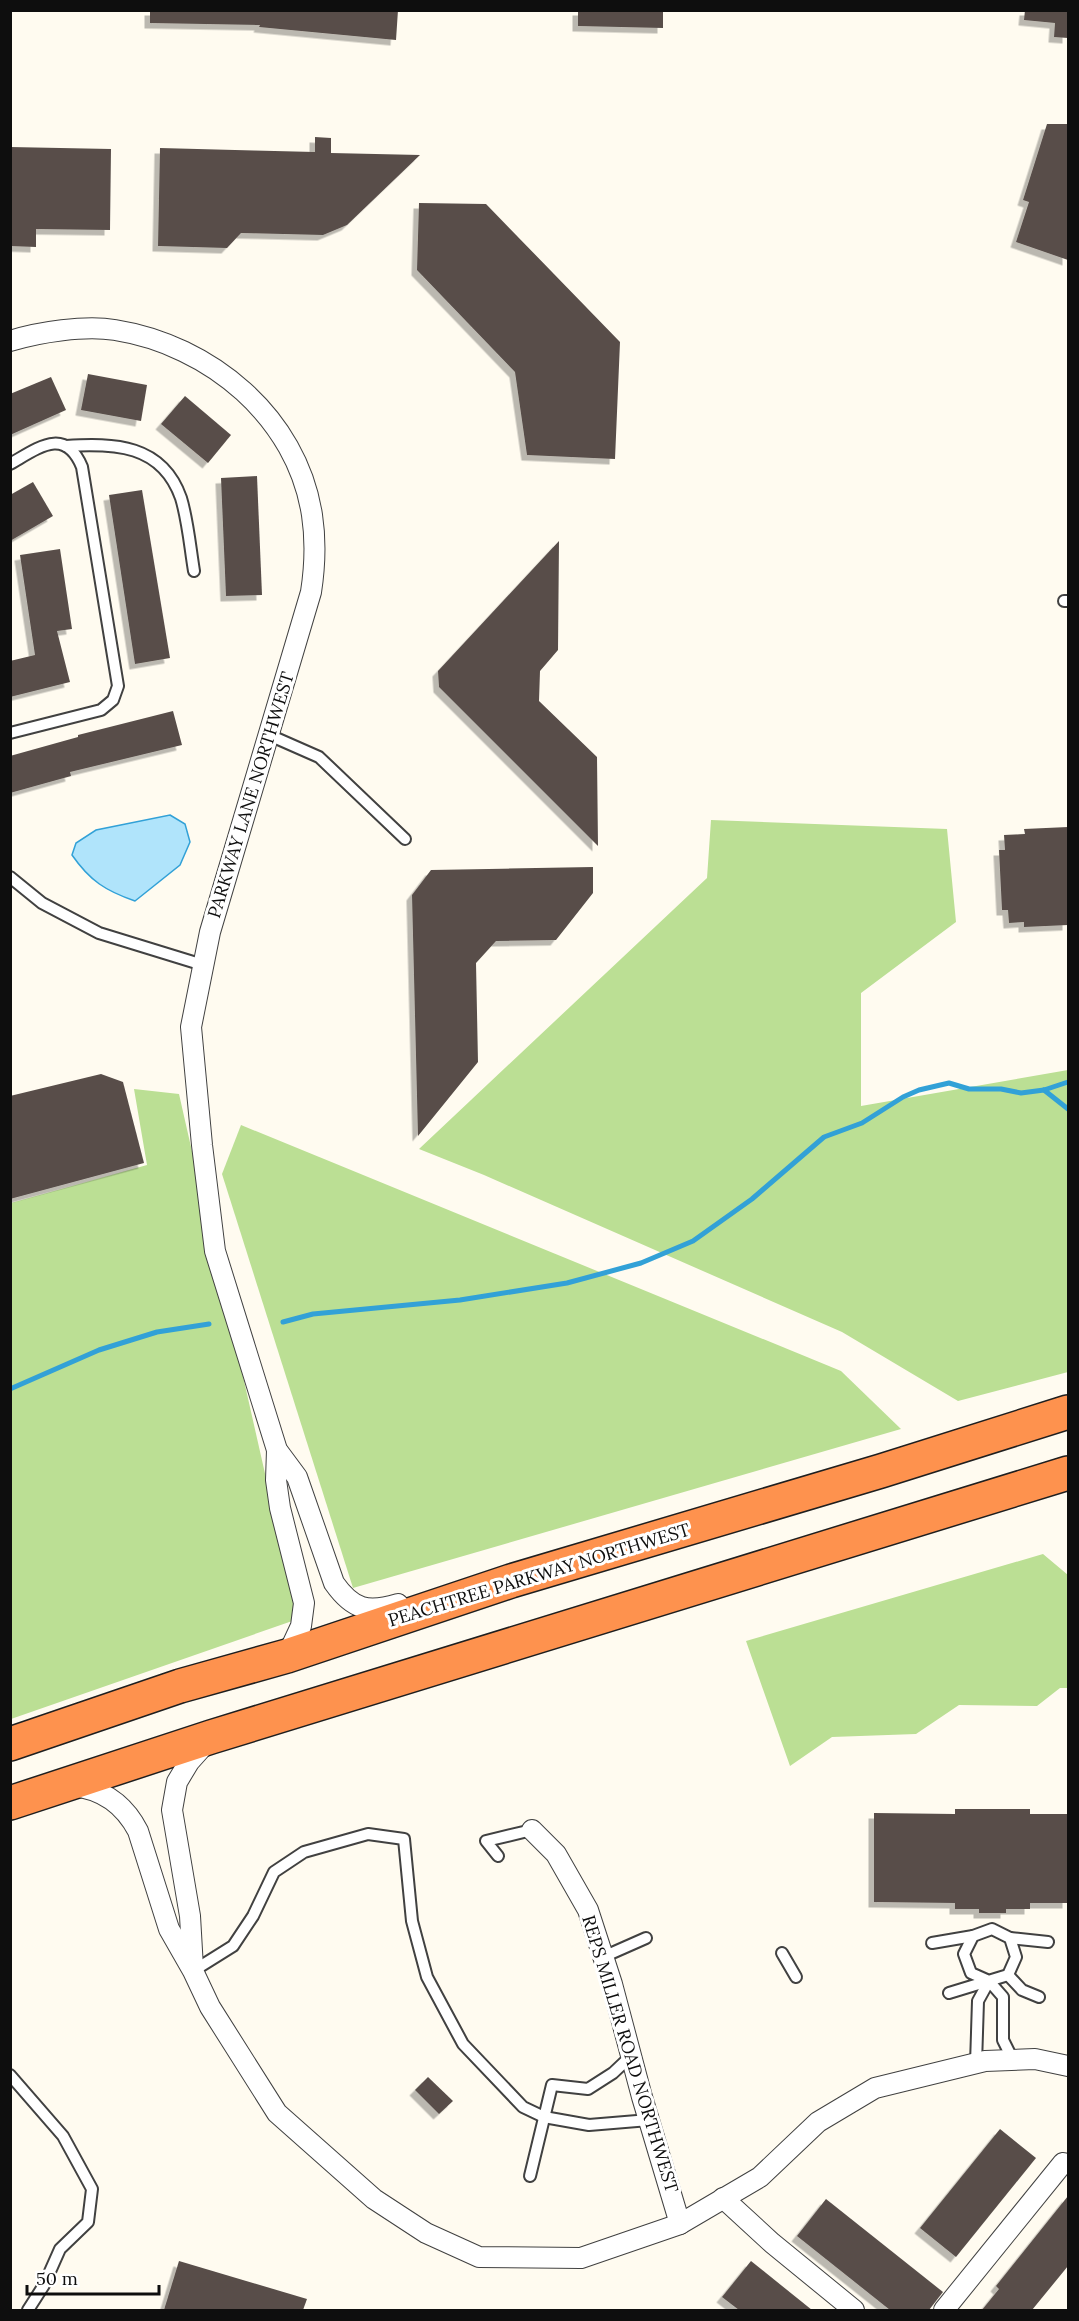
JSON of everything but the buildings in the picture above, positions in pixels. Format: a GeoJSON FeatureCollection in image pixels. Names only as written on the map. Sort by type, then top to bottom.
{"type":"FeatureCollection","features":[{"type":"Feature","properties":{"kind":"highway","name":"PEACHTREE PARKWAY NORTHWEST"},"geometry":{"type":"LineString","coordinates":[[10,1744],[180,1686],[286,1656],[511,1581],[870,1474],[1068,1412]]}},
{"type":"Feature","properties":{"kind":"highway"},"geometry":{"type":"LineString","coordinates":[[10,1803],[211,1737],[1068,1473]]}},
{"type":"Feature","properties":{"kind":"street","name":"PARKWAY LANE NORTHWEST"},"geometry":{"type":"LineString","coordinates":[[14,341],[86,329],[112,329],[163,342],[188,352],[232,381],[269,418],[296,463],[308,496],[315,540],[315,566],[311,592],[210,932],[191,1027],[215,1251],[277,1450],[276,1480],[279,1508],[304,1603],[301,1626],[286,1656]]}},
{"type":"Feature","properties":{"kind":"street","name":"PARKWAY LANE NORTHWEST"},"geometry":{"type":"LineString","coordinates":[[277,1450],[297,1477],[334,1583],[351,1602],[363,1608],[378,1610],[479,1582],[511,1581]]}},
{"type":"Feature","properties":{"kind":"street"},"geometry":{"type":"LineString","coordinates":[[193,1971],[190,1916],[172,1810],[173,1795],[189,1762],[211,1737]]}},
{"type":"Feature","properties":{"kind":"street"},"geometry":{"type":"LineString","coordinates":[[64,1785],[93,1789],[102,1793],[131,1816],[138,1831],[169,1929],[210,2007],[277,2113],[374,2199],[426,2233],[479,2257],[580,2258],[680,2224],[759,2177],[818,2122],[875,2088],[985,2061],[1035,2059],[1068,2066]]}},
{"type":"Feature","properties":{"kind":"street","name":"REPS MILLER ROAD NORTHWEST"},"geometry":{"type":"LineString","coordinates":[[532,1830],[556,1854],[588,1910],[680,2224]]}},
{"type":"Feature","properties":{"kind":"street"},"geometry":{"type":"LineString","coordinates":[[944,2310],[1063,2163]]}},
{"type":"Feature","properties":{"kind":"street"},"geometry":{"type":"LineString","coordinates":[[723,2198],[772,2243],[854,2310]]}},
{"type":"Feature","properties":{"kind":"lane"},"geometry":{"type":"LineString","coordinates":[[10,464],[42,446],[55,443],[66,446],[104,444],[146,454],[156,461],[170,479],[180,498],[194,571]]}},
{"type":"Feature","properties":{"kind":"lane"},"geometry":{"type":"LineString","coordinates":[[10,733],[100,710],[113,700],[118,686],[82,467],[76,453],[66,446]]}},
{"type":"Feature","properties":{"kind":"lane"},"geometry":{"type":"LineString","coordinates":[[268,735],[319,757],[405,839]]}},
{"type":"Feature","properties":{"kind":"lane"},"geometry":{"type":"LineString","coordinates":[[10,877],[42,903],[99,933],[203,965]]}},
{"type":"Feature","properties":{"kind":"lane"},"geometry":{"type":"LineString","coordinates":[[498,1856],[486,1841],[532,1830]]}},
{"type":"Feature","properties":{"kind":"lane"},"geometry":{"type":"LineString","coordinates":[[193,1971],[233,1946],[253,1916],[274,1872],[304,1852],[368,1834],[404,1839],[412,1921],[427,1977],[463,2044],[523,2107],[544,2117],[589,2125],[649,2120]]}},
{"type":"Feature","properties":{"kind":"lane"},"geometry":{"type":"LineString","coordinates":[[932,1943],[973,1936],[992,1929],[1010,1938],[1048,1942]]}},
{"type":"Feature","properties":{"kind":"lane"},"geometry":{"type":"LineString","coordinates":[[973,1936],[964,1954],[971,1973],[989,1981],[1003,1997],[1003,2040],[1013,2060]]}},
{"type":"Feature","properties":{"kind":"lane"},"geometry":{"type":"LineString","coordinates":[[603,1958],[646,1938]]}},
{"type":"Feature","properties":{"kind":"lane"},"geometry":{"type":"LineString","coordinates":[[949,1993],[1008,1975],[1016,1957],[1010,1938]]}},
{"type":"Feature","properties":{"kind":"lane"},"geometry":{"type":"LineString","coordinates":[[783,1953],[796,1977]]}},
{"type":"Feature","properties":{"kind":"lane"},"geometry":{"type":"LineString","coordinates":[[1008,1975],[1022,1990],[1039,1997]]}},
{"type":"Feature","properties":{"kind":"lane"},"geometry":{"type":"LineString","coordinates":[[976,2064],[978,2001],[989,1981]]}},
{"type":"Feature","properties":{"kind":"lane"},"geometry":{"type":"LineString","coordinates":[[530,2176],[552,2085],[588,2089],[613,2073],[631,2056]]}},
{"type":"Feature","properties":{"kind":"lane"},"geometry":{"type":"LineString","coordinates":[[10,2075],[63,2136],[92,2189],[88,2222],[60,2249],[44,2285],[28,2310]]}},
{"type":"Feature","properties":{"kind":"green space"},"geometry":{"type":"Polygon","coordinates":[[[711,820],[947,829],[956,922],[861,993],[861,1106],[1068,1070],[1068,1372],[958,1401],[842,1332],[484,1175],[419,1149],[707,878],[711,820]]]}},
{"type":"Feature","properties":{"kind":"green space"},"geometry":{"type":"Polygon","coordinates":[[[134,1089],[179,1094],[298,1619],[11,1719],[11,1203],[147,1165],[134,1089]]]}},
{"type":"Feature","properties":{"kind":"green space"},"geometry":{"type":"Polygon","coordinates":[[[241,1125],[841,1371],[901,1429],[353,1588],[222,1174],[241,1125]]]}},
{"type":"Feature","properties":{"kind":"green space"},"geometry":{"type":"Polygon","coordinates":[[[1043,1554],[1068,1575],[1068,1688],[1060,1688],[1037,1706],[959,1705],[916,1734],[832,1737],[790,1766],[746,1641],[1043,1554]]]}},
{"type":"Feature","properties":{"kind":"water"},"geometry":{"type":"Polygon","coordinates":[[[170,815],[185,824],[190,842],[180,865],[135,901],[99,884],[85,872],[72,855],[76,843],[96,830],[170,815]]]}},
{"type":"Feature","properties":{"kind":"waterway"},"geometry":{"type":"LineString","coordinates":[[283,1322],[313,1314],[460,1300],[567,1283],[641,1263],[693,1241],[752,1199],[824,1137],[862,1123],[903,1097],[919,1090],[949,1083],[969,1089],[1001,1089],[1021,1093],[1044,1090],[1068,1082]]}},
{"type":"Feature","properties":{"kind":"waterway"},"geometry":{"type":"LineString","coordinates":[[1044,1090],[1068,1109]]}},
{"type":"Feature","properties":{"kind":"waterway"},"geometry":{"type":"LineString","coordinates":[[10,1389],[99,1350],[157,1332],[209,1324]]}}]}
